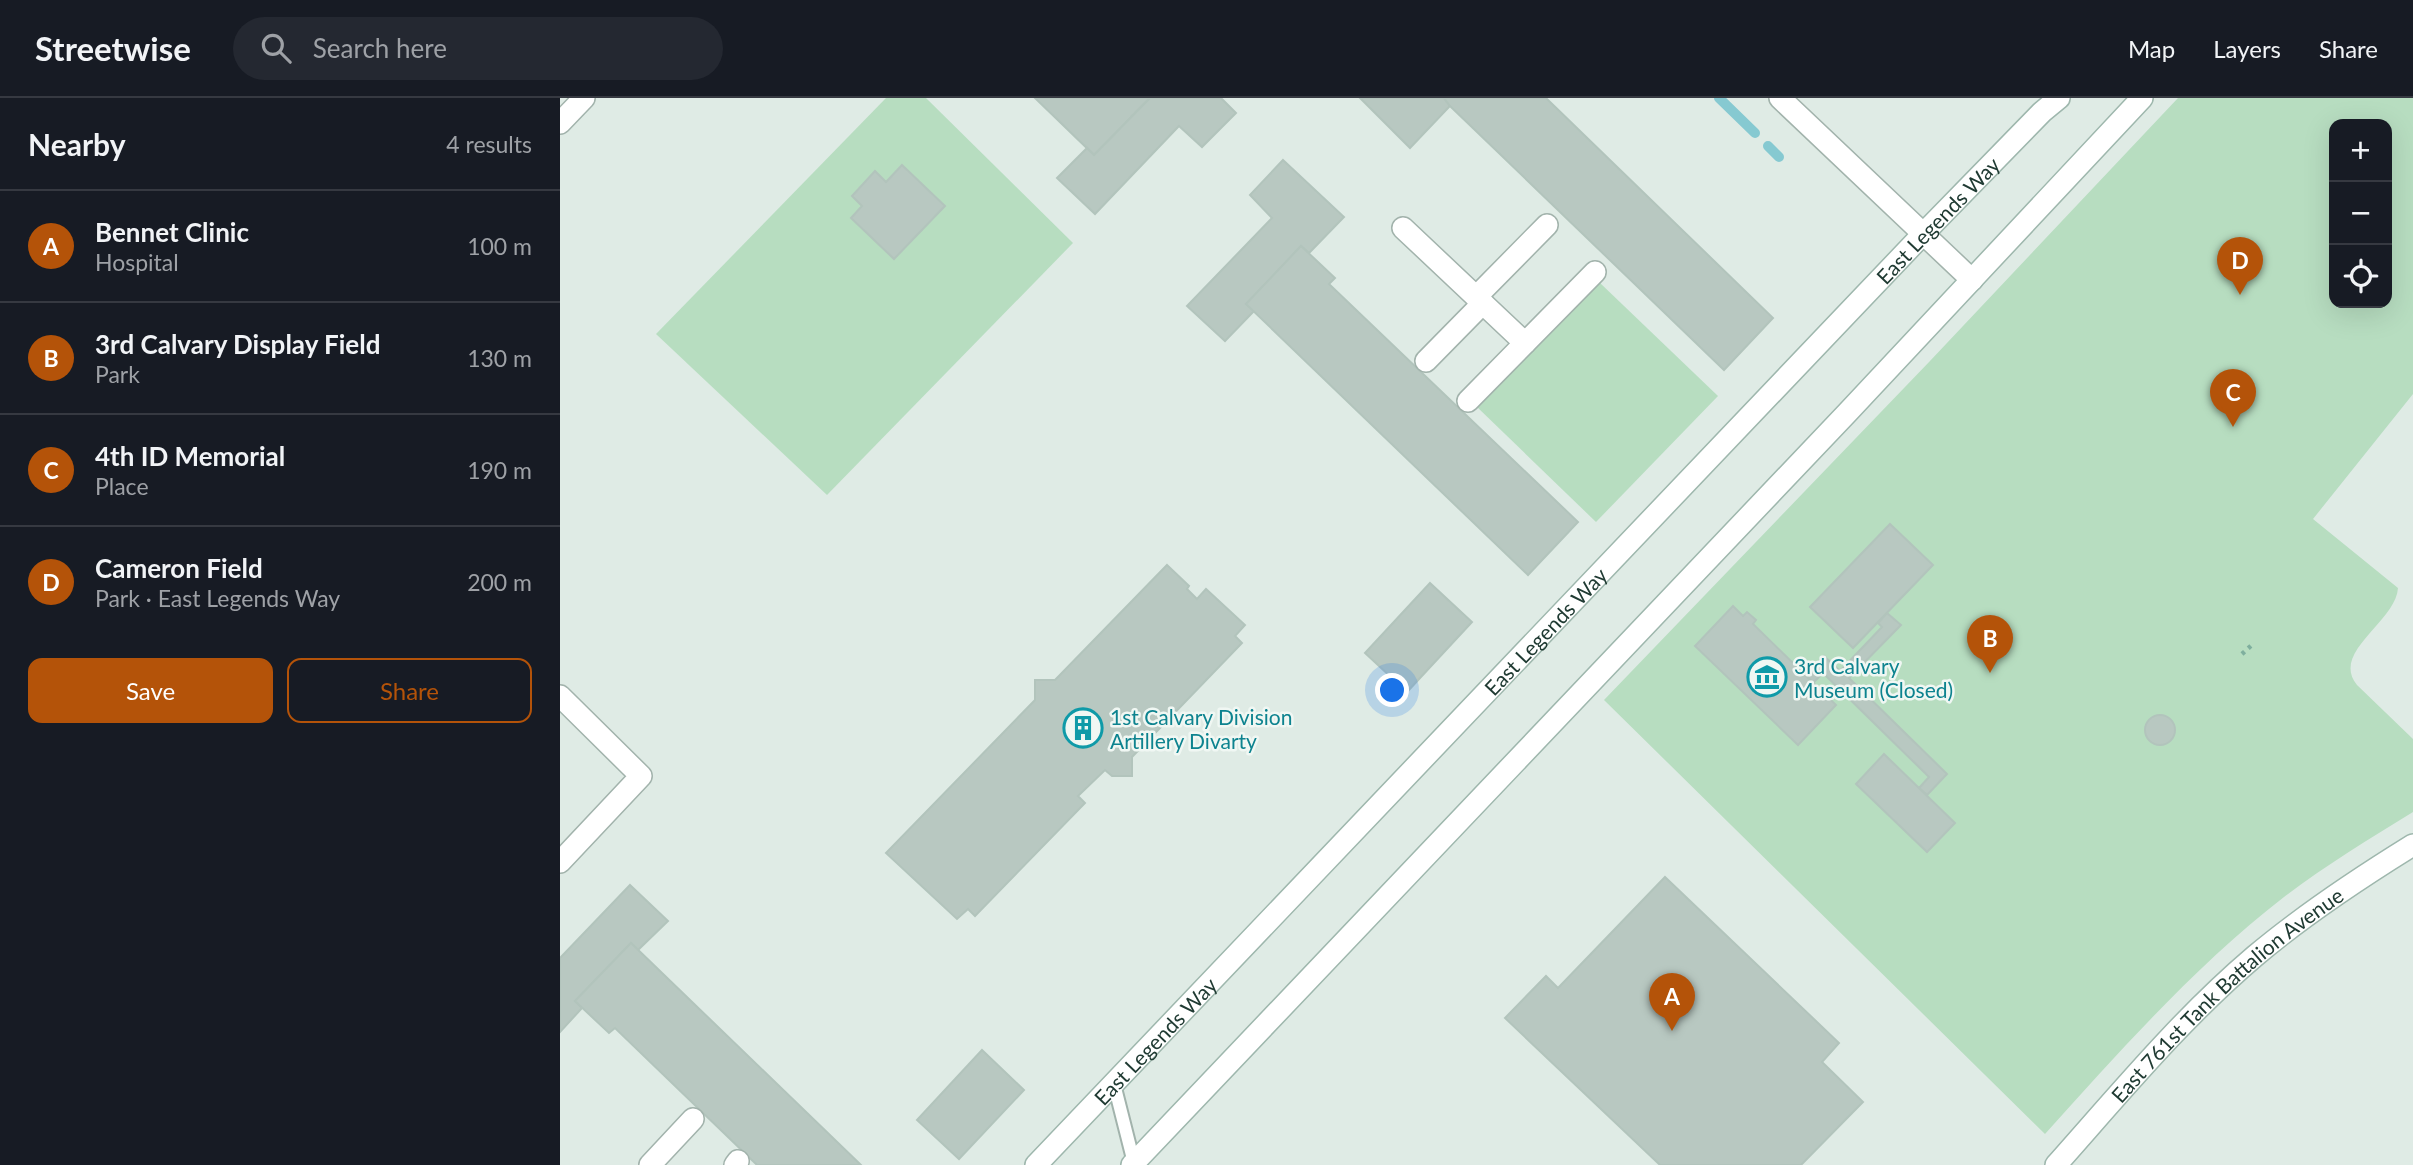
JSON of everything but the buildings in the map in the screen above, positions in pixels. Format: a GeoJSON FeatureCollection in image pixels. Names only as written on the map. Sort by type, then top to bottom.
{"type":"FeatureCollection","features":[{"type":"Feature","properties":{"kind":"street"},"geometry":{"type":"LineString","coordinates":[[560,123],[584,98]]}},
{"type":"Feature","properties":{"kind":"street"},"geometry":{"type":"LineString","coordinates":[[1780,98],[1972,280]]}},
{"type":"Feature","properties":{"kind":"street","name":"East Legends Way"},"geometry":{"type":"LineString","coordinates":[[1036,1165],[1924,233],[2042,112],[2059,98]]}},
{"type":"Feature","properties":{"kind":"street"},"geometry":{"type":"LineString","coordinates":[[1133,1164],[2142,98]]}},
{"type":"Feature","properties":{"kind":"street"},"geometry":{"type":"LineString","coordinates":[[1426,361],[1547,225]]}},
{"type":"Feature","properties":{"kind":"street"},"geometry":{"type":"LineString","coordinates":[[1403,228],[1525,343]]}},
{"type":"Feature","properties":{"kind":"street"},"geometry":{"type":"LineString","coordinates":[[1468,401],[1595,272]]}},
{"type":"Feature","properties":{"kind":"street"},"geometry":{"type":"LineString","coordinates":[[560,696],[641,776],[560,862]]}},
{"type":"Feature","properties":{"kind":"street","name":"East 761st Tank Battalion Avenue"},"geometry":{"type":"LineString","coordinates":[[2056,1165],[2160,1049],[2254,957],[2303,917],[2413,845]]}},
{"type":"Feature","properties":{"kind":"street"},"geometry":{"type":"LineString","coordinates":[[649,1165],[694,1119]]}},
{"type":"Feature","properties":{"kind":"lane"},"geometry":{"type":"LineString","coordinates":[[1115,1084],[1133,1164]]}},
{"type":"Feature","properties":{"kind":"path"},"geometry":{"type":"LineString","coordinates":[[2242,654],[2254,643]]}},
{"type":"Feature","properties":{"kind":"green space"},"geometry":{"type":"Polygon","coordinates":[[[886,98],[926,98],[1073,243],[827,495],[656,334],[886,98]]]}},
{"type":"Feature","properties":{"kind":"green space"},"geometry":{"type":"Polygon","coordinates":[[[2178,98],[2413,98],[2413,394],[2313,519],[2398,588],[2395,601],[2358,649],[2352,661],[2351,673],[2357,685],[2413,739],[2413,812],[2315,874],[2220,951],[2159,1010],[2045,1134],[1604,700],[2178,98]]]}},
{"type":"Feature","properties":{"kind":"green space"},"geometry":{"type":"Polygon","coordinates":[[[1599,282],[1718,396],[1596,522],[1477,407],[1599,282]]]}},
{"type":"Feature","properties":{"kind":"waterway"},"geometry":{"type":"LineString","coordinates":[[1719,98],[1755,133]]}},
{"type":"Feature","properties":{"kind":"waterway"},"geometry":{"type":"LineString","coordinates":[[1768,146],[1779,157]]}},
{"type":"Feature","properties":{"kind":"place","name":"Cameron Field"},"geometry":{"type":"Point","coordinates":[2240,295]}},
{"type":"Feature","properties":{"kind":"place","name":"4th ID Memorial"},"geometry":{"type":"Point","coordinates":[2233,427]}},
{"type":"Feature","properties":{"kind":"place","name":"3rd Calvary Display Field"},"geometry":{"type":"Point","coordinates":[1990,673]}},
{"type":"Feature","properties":{"kind":"place","name":"3rd Calvary Museum (Closed)"},"geometry":{"type":"Point","coordinates":[1767,677]}},
{"type":"Feature","properties":{"kind":"place","name":"1st Calvary Division Artillery Divarty"},"geometry":{"type":"Point","coordinates":[1083,728]}},
{"type":"Feature","properties":{"kind":"place","name":"Bennet Clinic"},"geometry":{"type":"Point","coordinates":[1672,1031]}}]}
